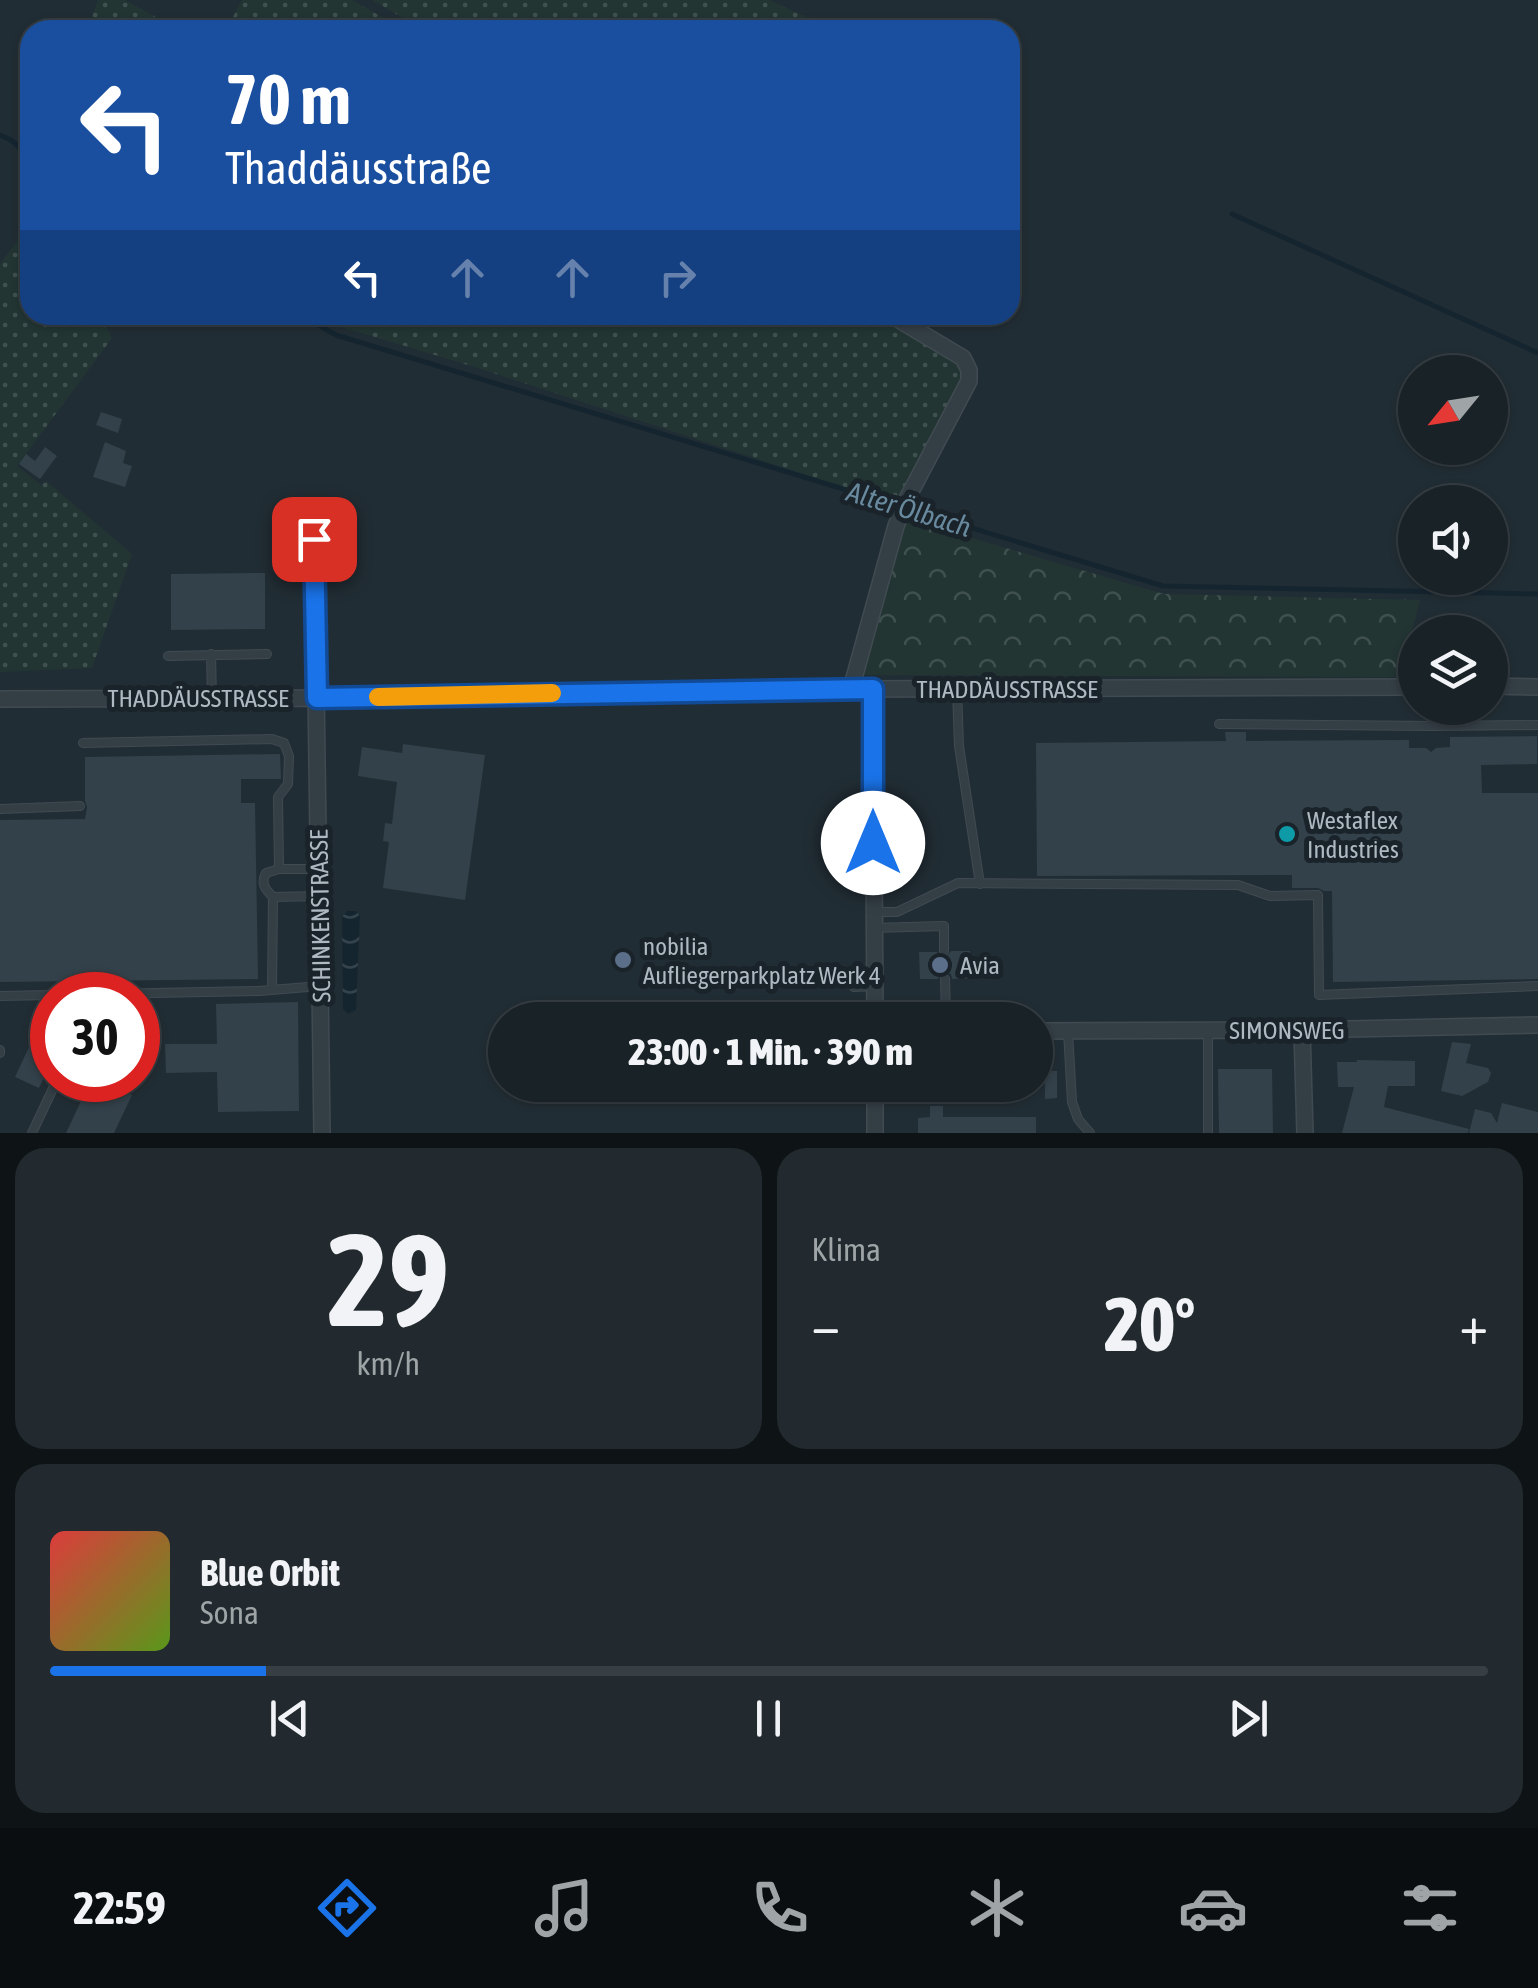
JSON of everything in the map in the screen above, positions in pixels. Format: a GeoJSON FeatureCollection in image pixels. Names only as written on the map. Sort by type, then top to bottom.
{"type":"FeatureCollection","features":[{"type":"Feature","properties":{"kind":"street"},"geometry":{"type":"LineString","coordinates":[[851,689],[896,526],[970,381],[963,358],[908,325]]}},
{"type":"Feature","properties":{"kind":"street","name":"SCHINKENSTRASSE"},"geometry":{"type":"LineString","coordinates":[[314,539],[322,1133]]}},
{"type":"Feature","properties":{"kind":"street"},"geometry":{"type":"LineString","coordinates":[[1508,686],[1538,686]]}},
{"type":"Feature","properties":{"kind":"street","name":"THADDÄUSSTRASSE"},"geometry":{"type":"LineString","coordinates":[[0,698],[1398,687]]}},
{"type":"Feature","properties":{"kind":"street"},"geometry":{"type":"LineString","coordinates":[[873,689],[875,1002]]}},
{"type":"Feature","properties":{"kind":"street","name":"SIMONSWEG"},"geometry":{"type":"LineString","coordinates":[[1053,1031],[1538,1025]]}},
{"type":"Feature","properties":{"kind":"street"},"geometry":{"type":"LineString","coordinates":[[1302,1030],[1305,1133]]}},
{"type":"Feature","properties":{"kind":"street"},"geometry":{"type":"LineString","coordinates":[[875,1102],[876,1133]]}},
{"type":"Feature","properties":{"kind":"lane"},"geometry":{"type":"LineString","coordinates":[[212,654],[212,698]]}},
{"type":"Feature","properties":{"kind":"lane"},"geometry":{"type":"LineString","coordinates":[[168,656],[267,654]]}},
{"type":"Feature","properties":{"kind":"lane"},"geometry":{"type":"LineString","coordinates":[[957,689],[959,746],[980,884]]}},
{"type":"Feature","properties":{"kind":"lane"},"geometry":{"type":"LineString","coordinates":[[1219,724],[1538,725]]}},
{"type":"Feature","properties":{"kind":"lane"},"geometry":{"type":"LineString","coordinates":[[82,743],[272,739],[284,743],[288,784],[278,797],[280,869]]}},
{"type":"Feature","properties":{"kind":"lane"},"geometry":{"type":"LineString","coordinates":[[0,809],[80,806]]}},
{"type":"Feature","properties":{"kind":"lane"},"geometry":{"type":"LineString","coordinates":[[319,869],[280,869],[263,878],[264,889],[273,897],[319,896]]}},
{"type":"Feature","properties":{"kind":"lane"},"geometry":{"type":"LineString","coordinates":[[873,920],[958,883],[1238,885],[1270,896],[1318,895],[1319,994],[1538,986]]}},
{"type":"Feature","properties":{"kind":"lane"},"geometry":{"type":"LineString","coordinates":[[272,990],[273,897]]}},
{"type":"Feature","properties":{"kind":"lane"},"geometry":{"type":"LineString","coordinates":[[873,920],[944,926],[944,952]]}},
{"type":"Feature","properties":{"kind":"lane"},"geometry":{"type":"LineString","coordinates":[[945,979],[946,1002]]}},
{"type":"Feature","properties":{"kind":"lane"},"geometry":{"type":"LineString","coordinates":[[0,996],[320,986]]}},
{"type":"Feature","properties":{"kind":"lane"},"geometry":{"type":"LineString","coordinates":[[854,987],[875,986]]}},
{"type":"Feature","properties":{"kind":"lane"},"geometry":{"type":"LineString","coordinates":[[1208,1030],[1208,1133]]}},
{"type":"Feature","properties":{"kind":"lane"},"geometry":{"type":"LineString","coordinates":[[1068,1031],[1072,1102],[1078,1119],[1090,1133]]}},
{"type":"Feature","properties":{"kind":"lane"},"geometry":{"type":"LineString","coordinates":[[32,1133],[47,1102]]}},
{"type":"Feature","properties":{"kind":"green space"},"geometry":{"type":"Polygon","coordinates":[[[98,0],[125,0],[161,20],[91,20],[98,0]]]}},
{"type":"Feature","properties":{"kind":"green space"},"geometry":{"type":"Polygon","coordinates":[[[242,0],[352,0],[387,20],[231,20],[242,0]]]}},
{"type":"Feature","properties":{"kind":"green space"},"geometry":{"type":"Polygon","coordinates":[[[372,0],[769,0],[813,20],[407,20],[372,0]]]}},
{"type":"Feature","properties":{"kind":"green space"},"geometry":{"type":"Polygon","coordinates":[[[20,237],[20,325],[105,325],[112,338],[17,466],[41,485],[46,481],[132,554],[92,668],[0,672],[0,264],[20,237]]]}},
{"type":"Feature","properties":{"kind":"green space"},"geometry":{"type":"Polygon","coordinates":[[[899,325],[958,361],[964,380],[896,504],[338,326],[899,325]]]}},
{"type":"Feature","properties":{"kind":"green space"},"geometry":{"type":"Polygon","coordinates":[[[906,519],[1164,594],[1420,600],[1416,615],[1398,615],[1398,677],[862,675],[906,519]]]}},
{"type":"Feature","properties":{"kind":"water"},"geometry":{"type":"Polygon","coordinates":[[[347,911],[356,911],[360,916],[356,1010],[348,1014],[343,1009],[342,917],[347,911]]]}},
{"type":"Feature","properties":{"kind":"building"},"geometry":{"type":"Polygon","coordinates":[[[101,412],[122,419],[118,433],[96,425],[101,412]]]}},
{"type":"Feature","properties":{"kind":"building"},"geometry":{"type":"Polygon","coordinates":[[[105,442],[126,451],[123,463],[132,466],[125,487],[93,477],[105,442]]]}},
{"type":"Feature","properties":{"kind":"building"},"geometry":{"type":"Polygon","coordinates":[[[45,447],[57,456],[40,479],[19,464],[26,454],[35,461],[45,447]]]}},
{"type":"Feature","properties":{"kind":"building"},"geometry":{"type":"Polygon","coordinates":[[[265,573],[265,629],[171,630],[171,574],[265,573]]]}},
{"type":"Feature","properties":{"kind":"building","name":"Westaflex Industries"},"geometry":{"type":"Polygon","coordinates":[[[1225,732],[1246,732],[1246,741],[1409,740],[1409,748],[1426,748],[1431,752],[1450,747],[1450,737],[1537,736],[1537,764],[1481,765],[1482,793],[1538,793],[1538,979],[1333,982],[1332,891],[1292,888],[1292,875],[1037,876],[1036,743],[1226,741],[1225,732]]]}},
{"type":"Feature","properties":{"kind":"building"},"geometry":{"type":"Polygon","coordinates":[[[403,744],[485,755],[465,900],[383,888],[389,842],[383,841],[385,823],[392,824],[397,782],[358,776],[362,747],[402,753],[403,744]]]}},
{"type":"Feature","properties":{"kind":"building"},"geometry":{"type":"Polygon","coordinates":[[[280,754],[281,779],[241,779],[241,803],[255,803],[258,979],[160,980],[160,972],[30,972],[30,982],[0,982],[0,820],[85,819],[85,757],[280,754]]]}},
{"type":"Feature","properties":{"kind":"building"},"geometry":{"type":"Polygon","coordinates":[[[951,951],[970,951],[970,978],[952,979],[946,972],[940,973],[938,979],[920,979],[919,952],[937,952],[945,958],[951,951]]]}},
{"type":"Feature","properties":{"kind":"building"},"geometry":{"type":"Polygon","coordinates":[[[298,1002],[299,1111],[218,1112],[217,1072],[166,1073],[165,1044],[217,1044],[216,1004],[298,1002]]]}},
{"type":"Feature","properties":{"kind":"building"},"geometry":{"type":"Polygon","coordinates":[[[1452,1042],[1471,1044],[1466,1063],[1488,1068],[1491,1073],[1488,1082],[1462,1096],[1441,1091],[1452,1042]]]}},
{"type":"Feature","properties":{"kind":"building"},"geometry":{"type":"Polygon","coordinates":[[[30,1045],[30,1084],[15,1077],[30,1045]]]}},
{"type":"Feature","properties":{"kind":"building"},"geometry":{"type":"Polygon","coordinates":[[[1415,1061],[1415,1086],[1388,1086],[1384,1107],[1469,1129],[1468,1133],[1342,1133],[1354,1087],[1338,1087],[1337,1062],[1415,1061]]]}},
{"type":"Feature","properties":{"kind":"building"},"geometry":{"type":"Polygon","coordinates":[[[1218,1069],[1272,1069],[1273,1133],[1219,1133],[1218,1069]]]}},
{"type":"Feature","properties":{"kind":"building"},"geometry":{"type":"Polygon","coordinates":[[[1053,1071],[1057,1071],[1057,1098],[1053,1098],[1053,1071]]]}},
{"type":"Feature","properties":{"kind":"building"},"geometry":{"type":"Polygon","coordinates":[[[81,1102],[129,1102],[114,1133],[66,1133],[81,1102]]]}},
{"type":"Feature","properties":{"kind":"building"},"geometry":{"type":"Polygon","coordinates":[[[1502,1103],[1538,1112],[1538,1133],[1469,1133],[1475,1109],[1491,1113],[1497,1123],[1502,1103]]]}},
{"type":"Feature","properties":{"kind":"building"},"geometry":{"type":"Polygon","coordinates":[[[930,1106],[943,1106],[943,1117],[1036,1117],[1036,1133],[918,1133],[918,1118],[930,1117],[930,1106]]]}},
{"type":"Feature","properties":{"kind":"waterway","name":"Alter Ölbach"},"geometry":{"type":"LineString","coordinates":[[0,135],[20,148]]}},
{"type":"Feature","properties":{"kind":"waterway"},"geometry":{"type":"LineString","coordinates":[[1232,214],[1538,353]]}},
{"type":"Feature","properties":{"kind":"waterway","name":"Alter Ölbach"},"geometry":{"type":"LineString","coordinates":[[318,325],[336,335],[1163,586],[1538,594]]}},
{"type":"Feature","properties":{"kind":"slow traffic"},"geometry":{"type":"LineString","coordinates":[[378,697],[552,693]]}},
{"type":"Feature","properties":{"kind":"place","name":"Westaflex Industries"},"geometry":{"type":"Point","coordinates":[1287,834]}},
{"type":"Feature","properties":{"kind":"place","name":"nobilia Aufliegerparkplatz Werk 4"},"geometry":{"type":"Point","coordinates":[623,960]}},
{"type":"Feature","properties":{"kind":"place","name":"Avia"},"geometry":{"type":"Point","coordinates":[940,965]}},
{"type":"Feature","properties":{"kind":"route"},"geometry":{"type":"LineString","coordinates":[[314,539],[317,698],[873,689],[873,843]]}}]}
